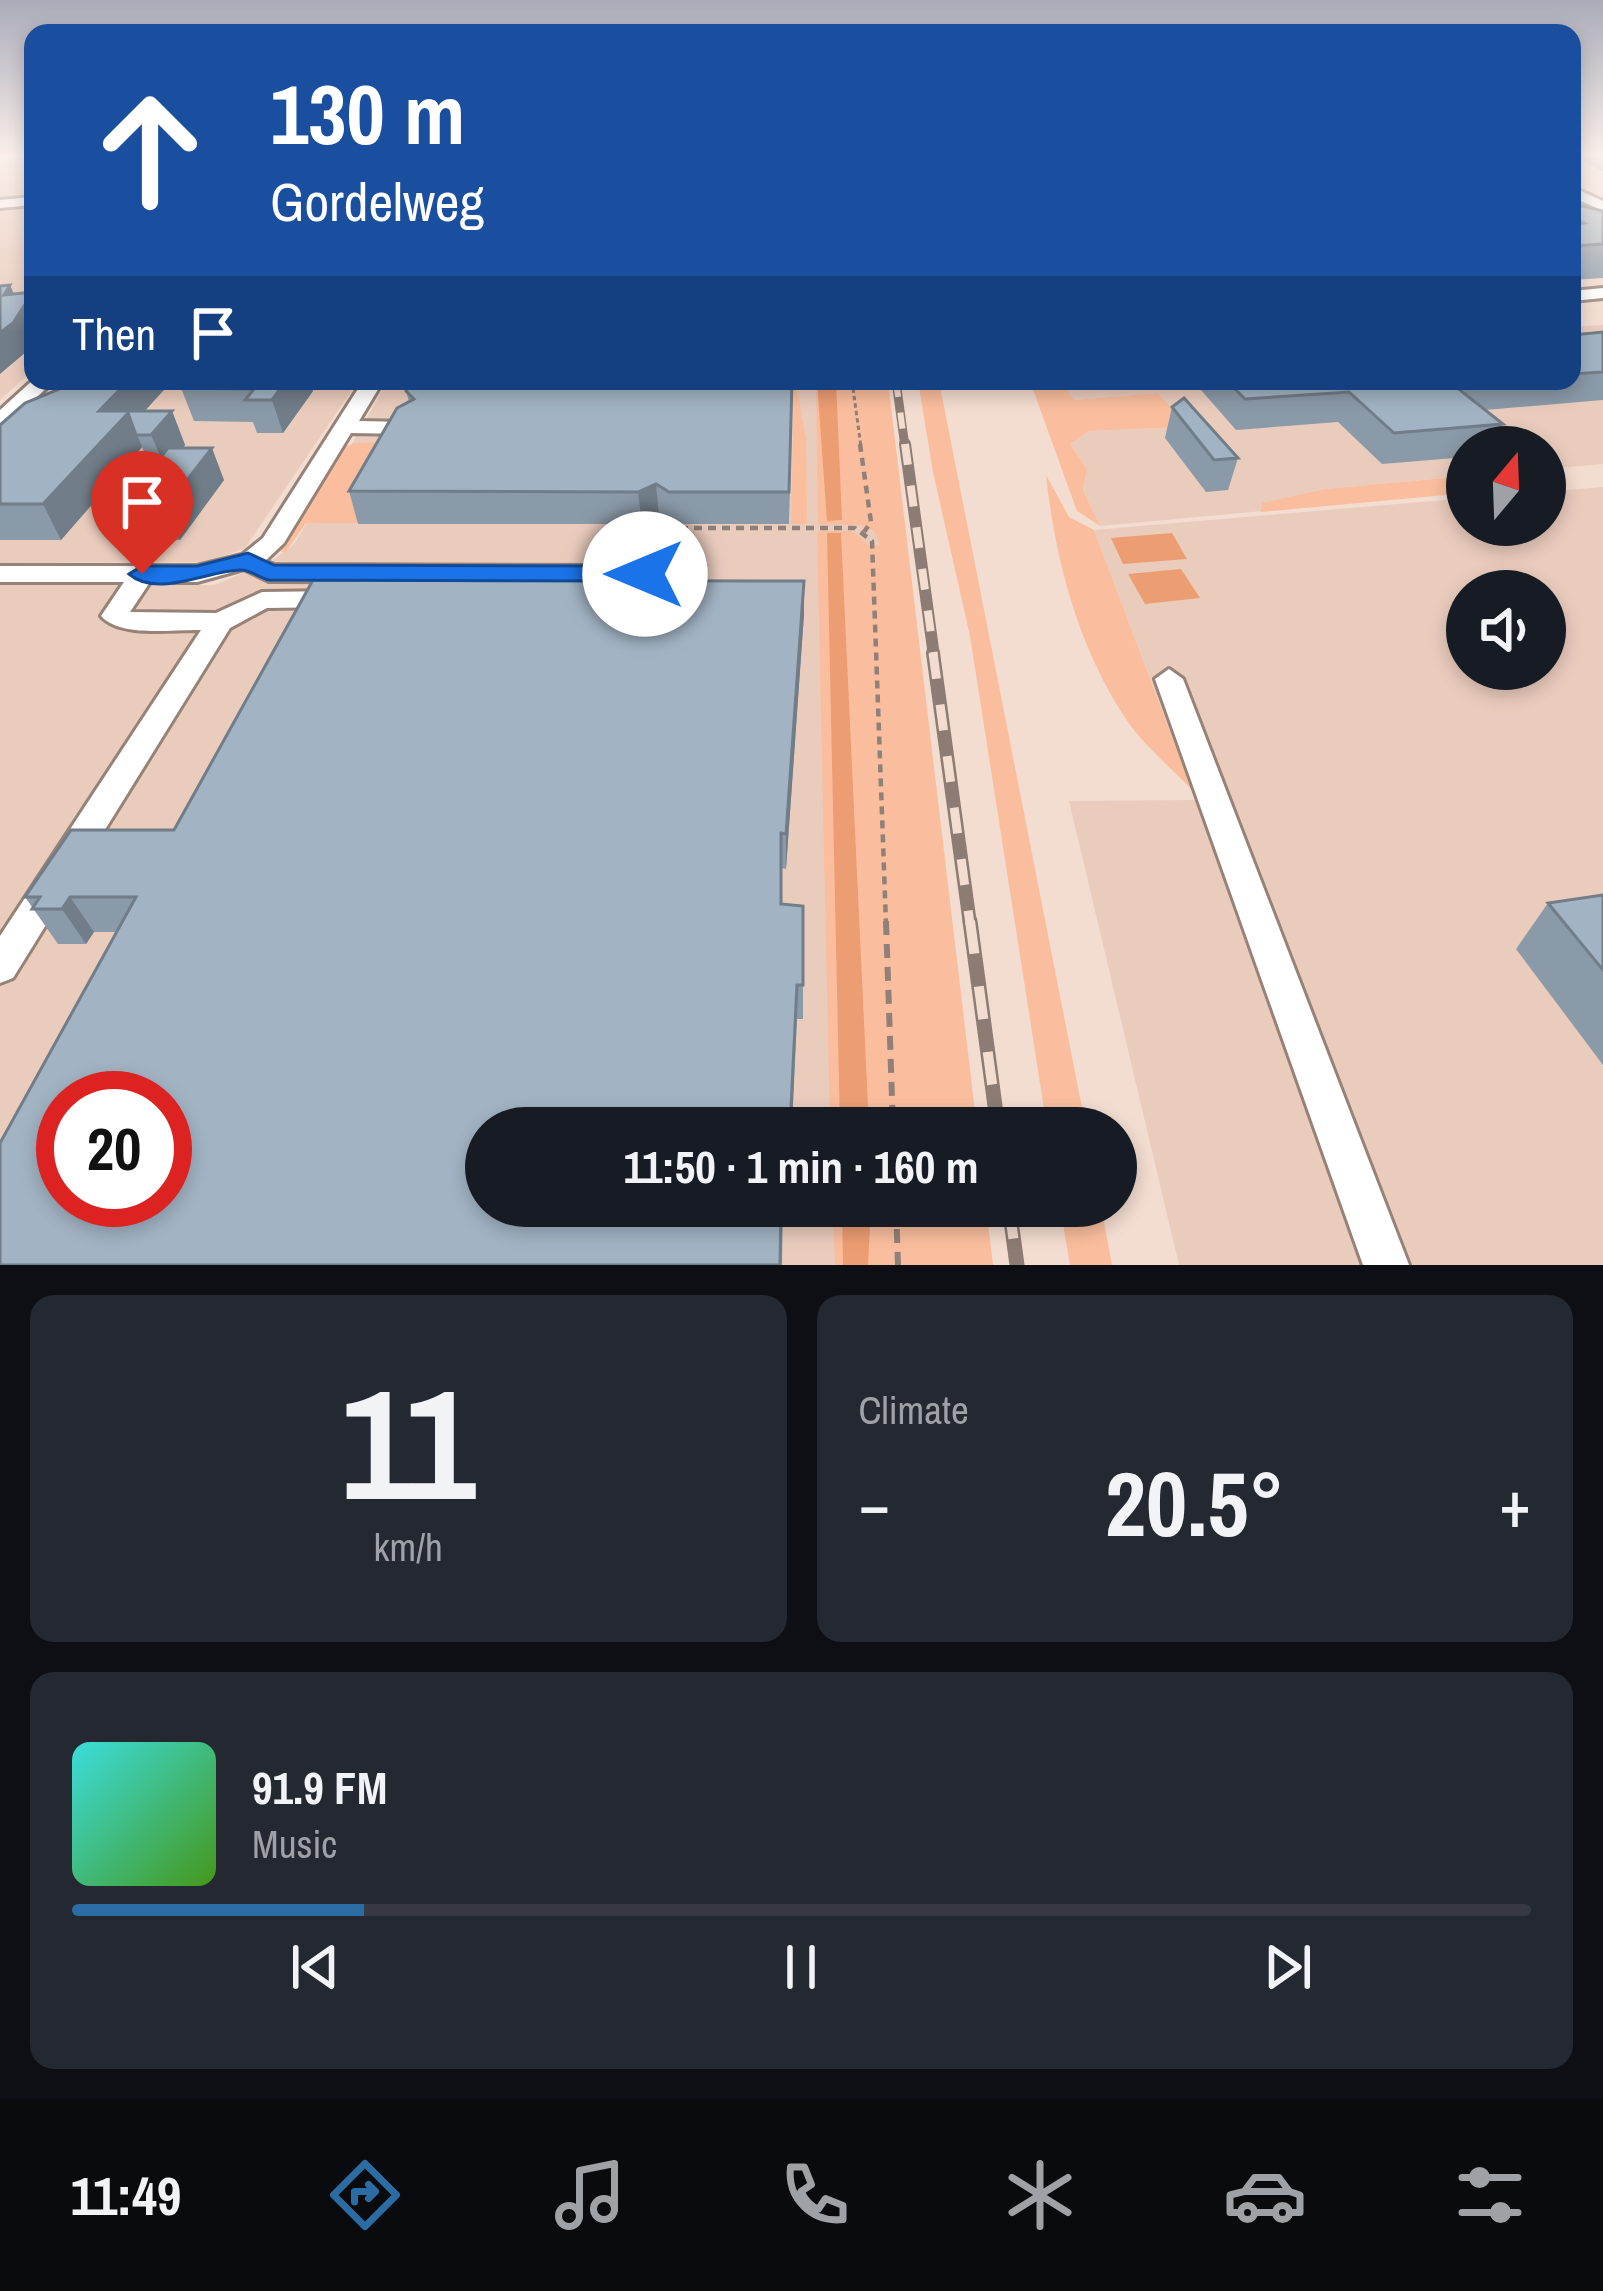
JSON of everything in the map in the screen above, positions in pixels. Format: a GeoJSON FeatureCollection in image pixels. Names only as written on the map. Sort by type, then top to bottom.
{"type":"FeatureCollection","features":[{"type":"Feature","properties":{"kind":"street"},"geometry":{"type":"LineString","coordinates":[[0,421],[34,390]]}},
{"type":"Feature","properties":{"kind":"street"},"geometry":{"type":"LineString","coordinates":[[0,574],[197,574],[248,561],[272,543],[368,390]]}},
{"type":"Feature","properties":{"kind":"street"},"geometry":{"type":"LineString","coordinates":[[344,428],[406,428]]}},
{"type":"Feature","properties":{"kind":"street"},"geometry":{"type":"LineString","coordinates":[[248,561],[269,573],[645,574],[657,527]]}},
{"type":"Feature","properties":{"kind":"street"},"geometry":{"type":"LineString","coordinates":[[142,574],[114,616],[220,622]]}},
{"type":"Feature","properties":{"kind":"street"},"geometry":{"type":"LineString","coordinates":[[0,967],[220,622],[262,599],[652,598]]}},
{"type":"Feature","properties":{"kind":"street"},"geometry":{"type":"LineString","coordinates":[[1169,679],[1386,1265]]}},
{"type":"Feature","properties":{"kind":"path"},"geometry":{"type":"LineString","coordinates":[[853,390],[871,522],[864,532]]}},
{"type":"Feature","properties":{"kind":"path"},"geometry":{"type":"LineString","coordinates":[[657,527],[855,528],[872,541],[892,1107]]}},
{"type":"Feature","properties":{"kind":"path"},"geometry":{"type":"LineString","coordinates":[[897,1227],[898,1265]]}},
{"type":"Feature","properties":{"kind":"shaded area"},"geometry":{"type":"Polygon","coordinates":[[[0,213],[24,213],[24,378],[0,400],[0,213]]]}},
{"type":"Feature","properties":{"kind":"shaded area"},"geometry":{"type":"Polygon","coordinates":[[[1603,325],[1603,464],[1566,467],[1566,426],[1446,426],[1446,478],[1325,489],[1262,511],[1100,526],[1083,490],[1087,469],[1070,444],[1089,431],[1186,427],[1158,393],[1074,400],[1067,390],[1581,390],[1581,326],[1603,325]]]}},
{"type":"Feature","properties":{"kind":"shaded area"},"geometry":{"type":"Polygon","coordinates":[[[57,390],[352,390],[245,548],[208,562],[0,563],[0,444],[57,390]]]}},
{"type":"Feature","properties":{"kind":"shaded area"},"geometry":{"type":"Polygon","coordinates":[[[383,390],[873,390],[943,1107],[465,1107],[465,1227],[955,1227],[959,1265],[0,1265],[0,585],[214,585],[271,562],[295,543],[383,390]]]}},
{"type":"Feature","properties":{"kind":"shaded area"},"geometry":{"type":"Polygon","coordinates":[[[797,390],[806,439],[807,524],[791,524],[797,390]]]}},
{"type":"Feature","properties":{"kind":"shaded area"},"geometry":{"type":"Polygon","coordinates":[[[816,390],[889,390],[974,1107],[830,1107],[817,531],[852,531],[870,546],[880,545],[874,531],[860,525],[818,524],[816,390]]]}},
{"type":"Feature","properties":{"kind":"shaded area"},"geometry":{"type":"Polygon","coordinates":[[[818,390],[836,390],[842,520],[827,521],[818,390]]]}},
{"type":"Feature","properties":{"kind":"shaded area"},"geometry":{"type":"Polygon","coordinates":[[[919,390],[941,390],[1082,1107],[1044,1107],[970,636],[919,390]]]}},
{"type":"Feature","properties":{"kind":"shaded area"},"geometry":{"type":"Polygon","coordinates":[[[1033,390],[1067,390],[1074,400],[1158,393],[1187,427],[1089,431],[1070,444],[1087,469],[1083,490],[1100,526],[1077,511],[1033,390]]]}},
{"type":"Feature","properties":{"kind":"shaded area"},"geometry":{"type":"Polygon","coordinates":[[[401,442],[357,523],[306,523],[285,553],[279,550],[340,449],[354,443],[401,442]]]}},
{"type":"Feature","properties":{"kind":"shaded area"},"geometry":{"type":"Polygon","coordinates":[[[1046,475],[1069,517],[1094,530],[1192,790],[1135,731],[1096,665],[1063,572],[1046,475]]]}},
{"type":"Feature","properties":{"kind":"shaded area"},"geometry":{"type":"Polygon","coordinates":[[[1446,478],[1446,495],[1261,512],[1262,503],[1325,489],[1446,478]]]}},
{"type":"Feature","properties":{"kind":"shaded area"},"geometry":{"type":"Polygon","coordinates":[[[1603,487],[1603,1265],[1179,1265],[1069,801],[1196,800],[1094,530],[1446,500],[1446,546],[1566,546],[1566,490],[1603,487]]]}},
{"type":"Feature","properties":{"kind":"shaded area"},"geometry":{"type":"Polygon","coordinates":[[[827,533],[841,533],[868,1107],[840,1107],[827,533]]]}},
{"type":"Feature","properties":{"kind":"shaded area"},"geometry":{"type":"Polygon","coordinates":[[[1172,533],[1187,559],[1123,564],[1111,538],[1172,533]]]}},
{"type":"Feature","properties":{"kind":"shaded area"},"geometry":{"type":"Polygon","coordinates":[[[1181,569],[1200,598],[1145,604],[1128,574],[1181,569]]]}},
{"type":"Feature","properties":{"kind":"shaded area"},"geometry":{"type":"Polygon","coordinates":[[[834,1227],[988,1227],[993,1265],[835,1265],[834,1227]]]}},
{"type":"Feature","properties":{"kind":"shaded area"},"geometry":{"type":"Polygon","coordinates":[[[842,1227],[870,1227],[868,1265],[843,1265],[842,1227]]]}},
{"type":"Feature","properties":{"kind":"shaded area"},"geometry":{"type":"Polygon","coordinates":[[[1064,1227],[1105,1227],[1112,1265],[1070,1265],[1064,1227]]]}},
{"type":"Feature","properties":{"kind":"building"},"geometry":{"type":"Polygon","coordinates":[[[1581,213],[1603,213],[1603,244],[1581,245],[1581,213]]]}},
{"type":"Feature","properties":{"kind":"building"},"geometry":{"type":"Polygon","coordinates":[[[10,285],[4,295],[24,293],[24,306],[0,333],[0,286],[10,285]]]}},
{"type":"Feature","properties":{"kind":"building"},"geometry":{"type":"Polygon","coordinates":[[[1603,332],[1603,372],[1581,373],[1581,334],[1603,332]]]}},
{"type":"Feature","properties":{"kind":"building"},"geometry":{"type":"Polygon","coordinates":[[[57,390],[119,390],[99,411],[172,411],[151,435],[136,435],[128,413],[43,504],[0,504],[0,425],[25,403],[57,390]]]}},
{"type":"Feature","properties":{"kind":"building"},"geometry":{"type":"Polygon","coordinates":[[[253,390],[279,390],[272,400],[245,400],[253,390]]]}},
{"type":"Feature","properties":{"kind":"building"},"geometry":{"type":"Polygon","coordinates":[[[792,390],[789,492],[669,492],[656,484],[638,492],[349,491],[397,408],[414,399],[406,391],[792,390]]]}},
{"type":"Feature","properties":{"kind":"building"},"geometry":{"type":"Polygon","coordinates":[[[1236,390],[1460,390],[1503,424],[1394,433],[1349,392],[1245,399],[1236,390]]]}},
{"type":"Feature","properties":{"kind":"building"},"geometry":{"type":"Polygon","coordinates":[[[1184,398],[1238,458],[1214,460],[1172,407],[1184,398]]]}},
{"type":"Feature","properties":{"kind":"building"},"geometry":{"type":"Polygon","coordinates":[[[168,448],[212,448],[166,507],[119,507],[168,448]]]}},
{"type":"Feature","properties":{"kind":"building"},"geometry":{"type":"Polygon","coordinates":[[[313,580],[804,581],[786,834],[781,833],[781,904],[803,906],[803,985],[797,985],[791,1107],[465,1107],[465,1227],[781,1227],[780,1265],[0,1265],[0,1143],[36,1078],[36,1227],[192,1227],[192,1071],[40,1071],[136,897],[70,897],[62,909],[32,909],[40,897],[25,897],[71,830],[174,830],[313,580]]]}},
{"type":"Feature","properties":{"kind":"building"},"geometry":{"type":"Polygon","coordinates":[[[1603,895],[1603,970],[1548,903],[1603,895]]]}},
{"type":"Feature","properties":{"kind":"railway"},"geometry":{"type":"LineString","coordinates":[[897,390],[905,447]]}},
{"type":"Feature","properties":{"kind":"railway"},"geometry":{"type":"LineString","coordinates":[[905,444],[934,656]]}},
{"type":"Feature","properties":{"kind":"railway"},"geometry":{"type":"LineString","coordinates":[[933,653],[970,924]]}},
{"type":"Feature","properties":{"kind":"railway"},"geometry":{"type":"LineString","coordinates":[[970,921],[995,1107]]}},
{"type":"Feature","properties":{"kind":"railway"},"geometry":{"type":"LineString","coordinates":[[1012,1227],[1017,1265]]}},
{"type":"Feature","properties":{"kind":"route"},"geometry":{"type":"LineString","coordinates":[[142,574],[197,574],[248,561],[269,573],[645,574]]}}]}
